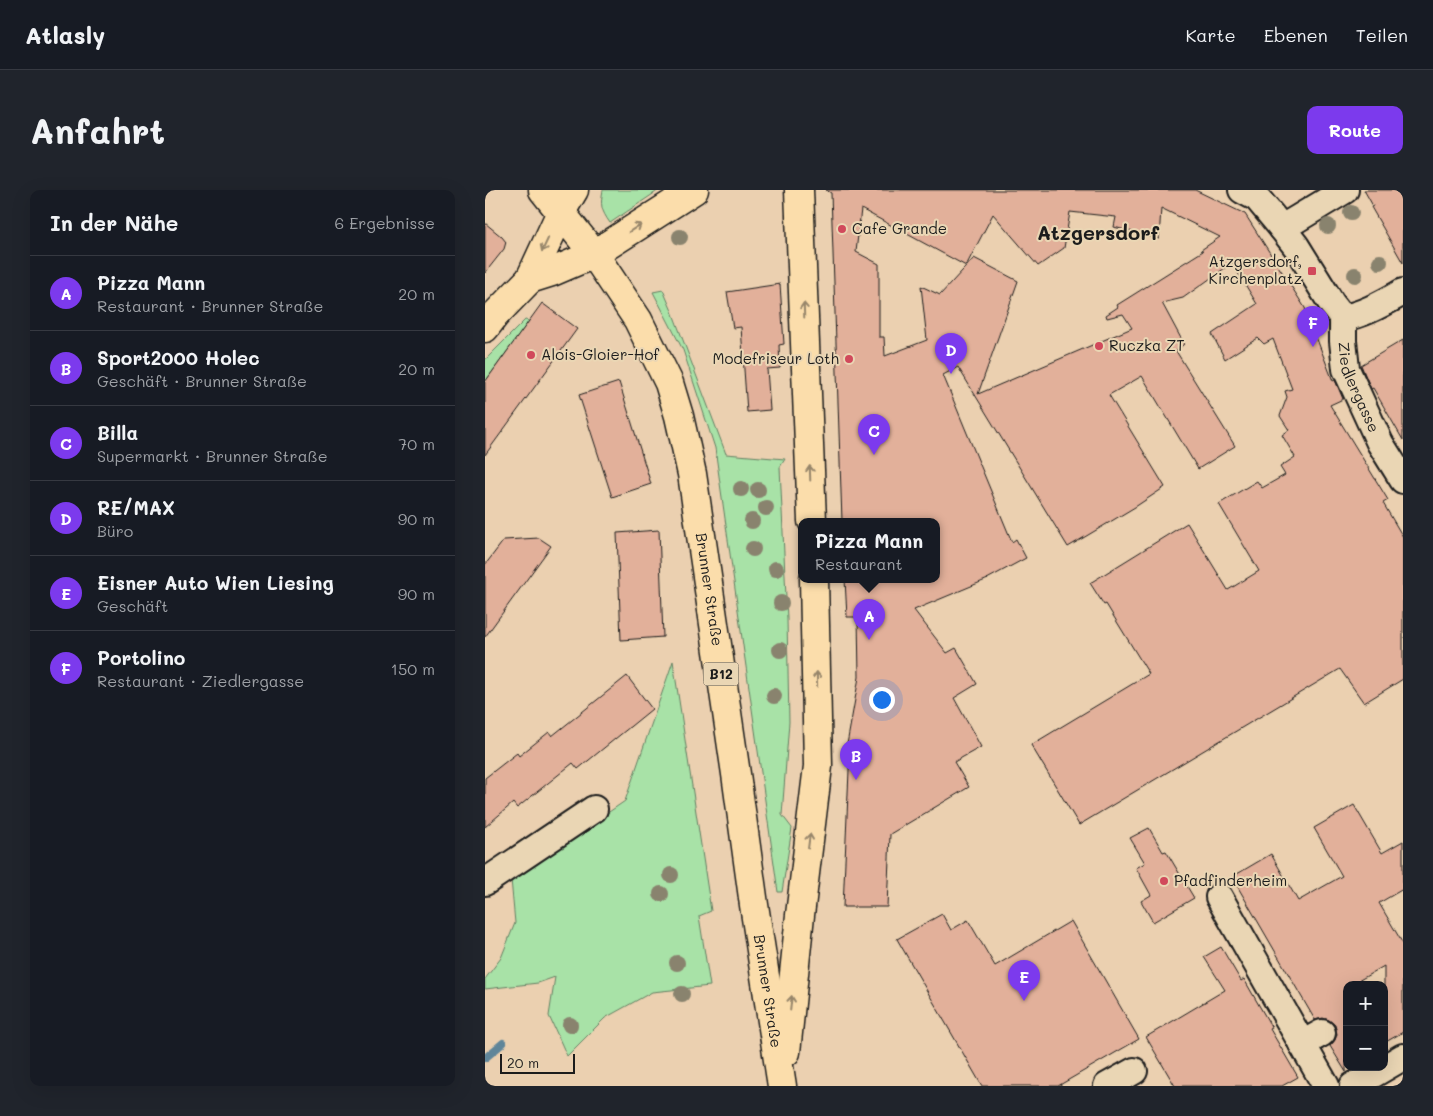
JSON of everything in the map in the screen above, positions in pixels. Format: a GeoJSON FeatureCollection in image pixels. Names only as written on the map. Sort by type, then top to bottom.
{"type":"FeatureCollection","features":[{"type":"Feature","properties":{"kind":"main road","name":"Brunner Straße"},"geometry":{"type":"LineString","coordinates":[[543,190],[567,201],[594,254],[638,320],[669,383],[679,416],[695,492],[782,1086]]}},
{"type":"Feature","properties":{"kind":"main road"},"geometry":{"type":"LineString","coordinates":[[530,279],[594,254],[694,190]]}},
{"type":"Feature","properties":{"kind":"main road"},"geometry":{"type":"LineString","coordinates":[[799,190],[812,518]]}},
{"type":"Feature","properties":{"kind":"main road"},"geometry":{"type":"LineString","coordinates":[[485,328],[530,279],[567,201]]}},
{"type":"Feature","properties":{"kind":"main road"},"geometry":{"type":"LineString","coordinates":[[782,1086],[818,766],[814,583]]}},
{"type":"Feature","properties":{"kind":"street"},"geometry":{"type":"LineString","coordinates":[[1242,190],[1257,198],[1282,228],[1343,318],[1371,310],[1403,292]]}},
{"type":"Feature","properties":{"kind":"street"},"geometry":{"type":"LineString","coordinates":[[1282,228],[1345,190]]}},
{"type":"Feature","properties":{"kind":"street","name":"Ziedlergasse"},"geometry":{"type":"LineString","coordinates":[[1343,318],[1346,369],[1380,443],[1403,480]]}},
{"type":"Feature","properties":{"kind":"street"},"geometry":{"type":"LineString","coordinates":[[485,882],[594,809]]}},
{"type":"Feature","properties":{"kind":"street"},"geometry":{"type":"LineString","coordinates":[[1219,897],[1312,1038],[1326,1086]]}},
{"type":"Feature","properties":{"kind":"street"},"geometry":{"type":"LineString","coordinates":[[1353,1086],[1403,1056]]}},
{"type":"Feature","properties":{"kind":"street"},"geometry":{"type":"LineString","coordinates":[[1107,1086],[1135,1071]]}},
{"type":"Feature","properties":{"kind":"green space"},"geometry":{"type":"Polygon","coordinates":[[[603,190],[659,190],[610,223],[602,207],[603,190]]]}},
{"type":"Feature","properties":{"kind":"green space"},"geometry":{"type":"Polygon","coordinates":[[[663,290],[726,454],[785,459],[780,467],[787,619],[789,722],[782,815],[792,828],[782,892],[778,892],[715,448],[683,350],[653,292],[663,290]]]}},
{"type":"Feature","properties":{"kind":"green space"},"geometry":{"type":"Polygon","coordinates":[[[525,320],[529,321],[485,382],[485,360],[525,320]]]}},
{"type":"Feature","properties":{"kind":"green space"},"geometry":{"type":"Polygon","coordinates":[[[673,661],[711,911],[699,916],[710,986],[652,992],[605,1018],[567,1056],[549,1016],[555,977],[538,983],[485,989],[485,979],[501,958],[515,923],[511,879],[625,801],[673,661]]]}},
{"type":"Feature","properties":{"kind":"building"},"geometry":{"type":"Polygon","coordinates":[[[826,190],[1195,190],[1245,214],[1305,308],[1333,381],[1335,380],[1343,399],[1330,405],[1388,500],[1383,503],[1403,537],[1403,679],[1364,703],[1340,669],[1079,825],[1031,745],[1149,674],[1106,604],[1104,605],[1090,583],[1187,523],[1228,590],[1259,571],[1219,504],[1257,481],[1262,488],[1285,475],[1280,467],[1295,457],[1282,435],[1289,430],[1280,416],[1287,397],[1285,391],[1292,389],[1273,339],[1264,344],[1258,338],[1225,359],[1212,334],[1257,304],[1232,263],[1183,298],[1162,303],[1184,344],[1176,351],[1235,446],[1198,469],[1142,376],[1109,395],[1165,487],[1068,547],[958,367],[943,375],[1012,542],[1016,539],[1026,558],[988,579],[914,610],[947,653],[956,648],[977,684],[954,698],[981,747],[954,762],[969,787],[890,834],[887,907],[843,907],[850,748],[846,750],[859,677],[858,617],[847,617],[845,583],[940,583],[940,518],[842,518],[831,193],[826,190]],[[1161,208],[1159,239],[1114,227],[1116,217],[1070,212],[1064,248],[1038,266],[993,214],[966,266],[861,209],[856,252],[879,264],[879,337],[884,337],[885,356],[927,340],[921,286],[940,295],[974,258],[1018,281],[978,394],[1132,328],[1123,314],[1107,318],[1106,315],[1118,307],[1117,305],[1203,251],[1201,250],[1220,237],[1161,208]]]}},
{"type":"Feature","properties":{"kind":"building"},"geometry":{"type":"Polygon","coordinates":[[[1364,190],[1403,190],[1403,263],[1371,207],[1373,206],[1364,190]]]}},
{"type":"Feature","properties":{"kind":"building"},"geometry":{"type":"Polygon","coordinates":[[[485,223],[506,242],[504,249],[485,273],[485,223]]]}},
{"type":"Feature","properties":{"kind":"building"},"geometry":{"type":"Polygon","coordinates":[[[780,284],[784,344],[779,345],[780,368],[767,369],[770,410],[747,412],[741,327],[733,328],[727,292],[780,284]]]}},
{"type":"Feature","properties":{"kind":"building","name":"Alois-Gloier-Hof"},"geometry":{"type":"Polygon","coordinates":[[[542,303],[577,329],[485,455],[485,382],[542,303]]]}},
{"type":"Feature","properties":{"kind":"building"},"geometry":{"type":"Polygon","coordinates":[[[1403,340],[1403,440],[1373,388],[1371,389],[1361,365],[1403,340]]]}},
{"type":"Feature","properties":{"kind":"building"},"geometry":{"type":"Polygon","coordinates":[[[619,382],[651,484],[612,497],[579,395],[619,382]]]}},
{"type":"Feature","properties":{"kind":"building"},"geometry":{"type":"Polygon","coordinates":[[[659,530],[663,637],[621,640],[617,533],[659,530]]]}},
{"type":"Feature","properties":{"kind":"building"},"geometry":{"type":"Polygon","coordinates":[[[539,538],[551,546],[485,637],[485,565],[504,540],[539,538]]]}},
{"type":"Feature","properties":{"kind":"building"},"geometry":{"type":"Polygon","coordinates":[[[627,676],[652,709],[578,769],[573,763],[517,808],[513,803],[485,827],[485,778],[517,753],[519,756],[549,732],[552,736],[627,676]]]}},
{"type":"Feature","properties":{"kind":"building"},"geometry":{"type":"Polygon","coordinates":[[[1354,805],[1382,853],[1403,841],[1403,889],[1379,903],[1403,944],[1403,1032],[1388,1041],[1388,981],[1384,981],[1384,966],[1358,981],[1343,981],[1343,1067],[1330,1046],[1337,1034],[1335,1025],[1323,1018],[1315,1020],[1232,877],[1271,854],[1298,901],[1342,876],[1314,828],[1354,805]]]}},
{"type":"Feature","properties":{"kind":"building","name":"Pfadfinderheim"},"geometry":{"type":"Polygon","coordinates":[[[1149,828],[1163,852],[1166,851],[1194,898],[1153,922],[1141,901],[1151,895],[1136,868],[1145,863],[1130,838],[1149,828]]]}},
{"type":"Feature","properties":{"kind":"building"},"geometry":{"type":"Polygon","coordinates":[[[942,914],[951,930],[968,920],[995,966],[1071,921],[1139,1039],[1058,1086],[982,1086],[897,939],[942,914]]]}},
{"type":"Feature","properties":{"kind":"building"},"geometry":{"type":"Polygon","coordinates":[[[1221,947],[1241,981],[1244,979],[1298,1077],[1282,1086],[1175,1086],[1146,1037],[1225,990],[1204,957],[1221,947]]]}},
{"type":"Feature","properties":{"kind":"waterway"},"geometry":{"type":"LineString","coordinates":[[485,1058],[503,1043]]}},
{"type":"Feature","properties":{"kind":"place","name":"Cafe Grande"},"geometry":{"type":"Point","coordinates":[842,229]}},
{"type":"Feature","properties":{"kind":"place","name":"Atzgersdorf, Kirchenplatz"},"geometry":{"type":"Point","coordinates":[1312,271]}},
{"type":"Feature","properties":{"kind":"place","name":"Ruczka ZT"},"geometry":{"type":"Point","coordinates":[1099,346]}},
{"type":"Feature","properties":{"kind":"place","name":"Portolino"},"geometry":{"type":"Point","coordinates":[1313,347]}},
{"type":"Feature","properties":{"kind":"place","name":"Alois-Gloier-Hof"},"geometry":{"type":"Point","coordinates":[531,355]}},
{"type":"Feature","properties":{"kind":"place","name":"Modefriseur Loth"},"geometry":{"type":"Point","coordinates":[849,359]}},
{"type":"Feature","properties":{"kind":"place","name":"RE/MAX"},"geometry":{"type":"Point","coordinates":[951,374]}},
{"type":"Feature","properties":{"kind":"place","name":"Billa"},"geometry":{"type":"Point","coordinates":[874,455]}},
{"type":"Feature","properties":{"kind":"place","name":"Pizza Mann"},"geometry":{"type":"Point","coordinates":[869,640]}},
{"type":"Feature","properties":{"kind":"place","name":"Sport2000 Holec"},"geometry":{"type":"Point","coordinates":[856,780]}},
{"type":"Feature","properties":{"kind":"place","name":"Pfadfinderheim"},"geometry":{"type":"Point","coordinates":[1164,881]}},
{"type":"Feature","properties":{"kind":"place","name":"Eisner Auto Wien Liesing"},"geometry":{"type":"Point","coordinates":[1024,1001]}},
{"type":"Feature","properties":{"kind":"district","name":"Atzgersdorf"},"geometry":{"type":"Point","coordinates":[1098,233]}}]}
